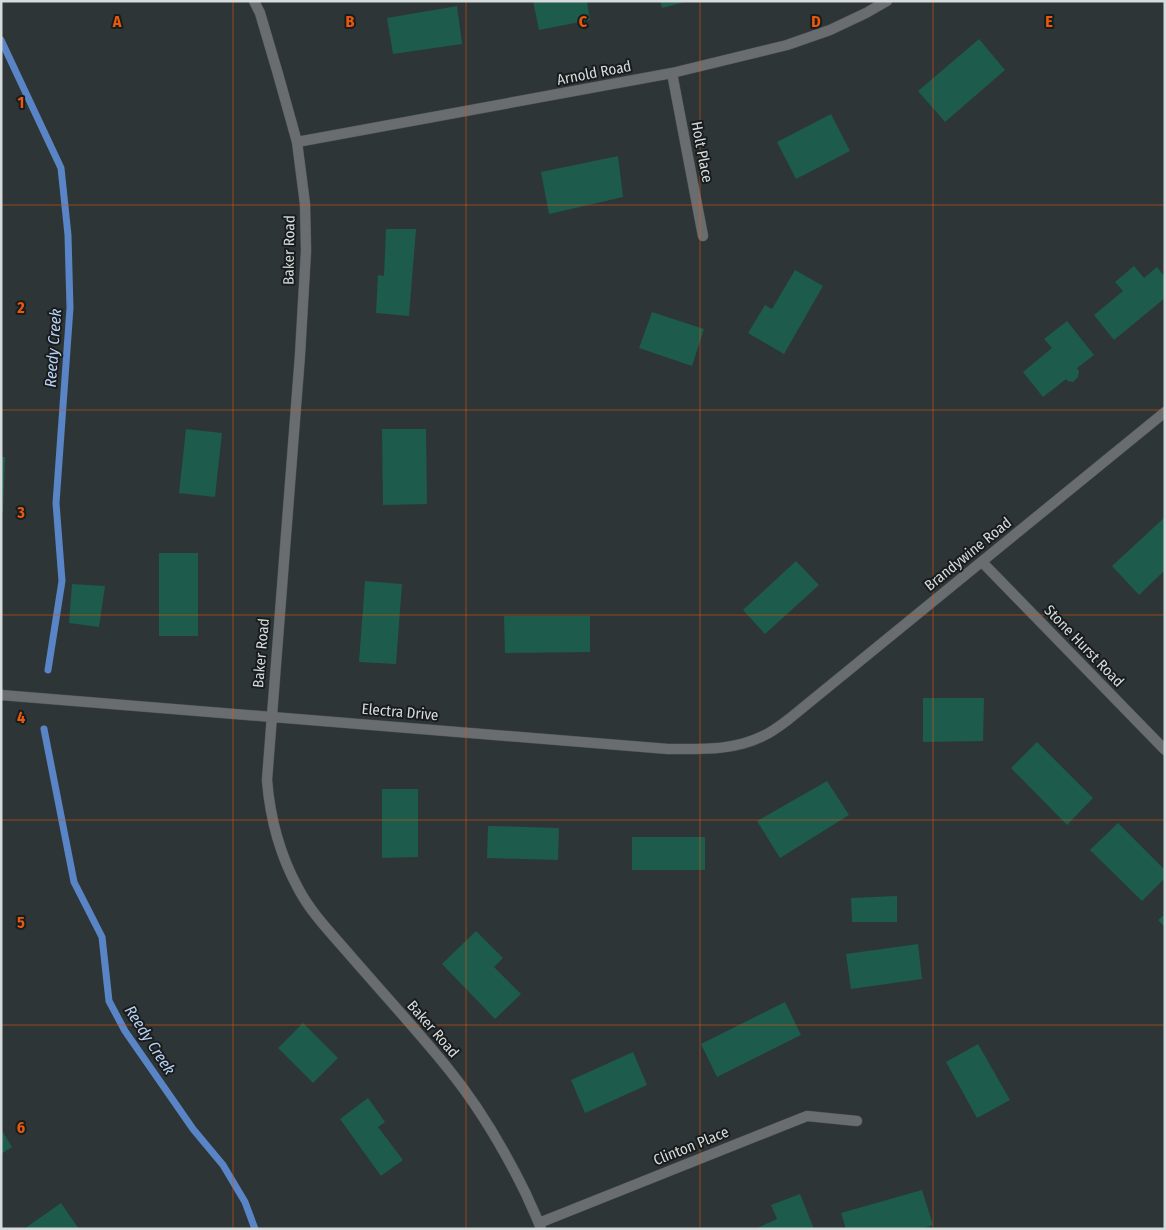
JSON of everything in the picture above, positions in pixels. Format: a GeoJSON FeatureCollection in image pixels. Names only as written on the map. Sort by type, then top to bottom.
{"type":"FeatureCollection","features":[{"type":"Feature","properties":{"kind":"street","name":"Baker Road"},"geometry":{"type":"LineString","coordinates":[[254,1],[260,13],[297,142],[305,204],[306,251],[271,716],[267,780],[269,806],[285,861],[298,890],[318,918],[446,1066],[474,1104],[503,1150],[540,1226]]}},
{"type":"Feature","properties":{"kind":"street","name":"Arnold Road"},"geometry":{"type":"LineString","coordinates":[[297,142],[672,74],[787,45],[830,30],[887,1]]}},
{"type":"Feature","properties":{"kind":"street","name":"Holt Place"},"geometry":{"type":"LineString","coordinates":[[672,74],[703,236]]}},
{"type":"Feature","properties":{"kind":"street","name":"Brandywine Road"},"geometry":{"type":"LineString","coordinates":[[789,719],[1165,412]]}},
{"type":"Feature","properties":{"kind":"street","name":"Stone Hurst Road"},"geometry":{"type":"LineString","coordinates":[[982,562],[1165,750]]}},
{"type":"Feature","properties":{"kind":"street","name":"Electra Drive"},"geometry":{"type":"LineString","coordinates":[[1,695],[668,749],[713,750],[741,745],[764,736],[789,719]]}},
{"type":"Feature","properties":{"kind":"street","name":"Clinton Place"},"geometry":{"type":"LineString","coordinates":[[540,1226],[807,1116],[857,1121]]}},
{"type":"Feature","properties":{"kind":"building"},"geometry":{"type":"Polygon","coordinates":[[[533,1],[587,1],[590,20],[539,30],[533,1]]]}},
{"type":"Feature","properties":{"kind":"building"},"geometry":{"type":"Polygon","coordinates":[[[660,1],[685,1],[685,2],[662,8],[660,1]]]}},
{"type":"Feature","properties":{"kind":"building"},"geometry":{"type":"Polygon","coordinates":[[[457,6],[462,44],[393,54],[387,18],[457,6]]]}},
{"type":"Feature","properties":{"kind":"building"},"geometry":{"type":"Polygon","coordinates":[[[979,39],[1005,70],[945,122],[918,91],[979,39]]]}},
{"type":"Feature","properties":{"kind":"building"},"geometry":{"type":"Polygon","coordinates":[[[831,114],[850,151],[796,179],[777,142],[831,114]]]}},
{"type":"Feature","properties":{"kind":"building"},"geometry":{"type":"Polygon","coordinates":[[[618,156],[623,197],[549,214],[541,172],[618,156]]]}},
{"type":"Feature","properties":{"kind":"building"},"geometry":{"type":"Polygon","coordinates":[[[386,229],[416,229],[409,316],[376,313],[378,275],[384,276],[386,229]]]}},
{"type":"Feature","properties":{"kind":"building"},"geometry":{"type":"Polygon","coordinates":[[[1134,266],[1144,278],[1157,267],[1165,277],[1165,298],[1114,340],[1094,315],[1123,291],[1115,282],[1134,266]]]}},
{"type":"Feature","properties":{"kind":"building"},"geometry":{"type":"Polygon","coordinates":[[[795,270],[823,286],[784,354],[748,333],[765,305],[772,309],[795,270]]]}},
{"type":"Feature","properties":{"kind":"building"},"geometry":{"type":"Polygon","coordinates":[[[652,312],[704,329],[692,366],[639,348],[652,312]]]}},
{"type":"Feature","properties":{"kind":"building"},"geometry":{"type":"Polygon","coordinates":[[[1067,321],[1094,355],[1077,368],[1079,371],[1078,377],[1073,382],[1066,379],[1043,397],[1023,372],[1052,348],[1044,339],[1067,321]]]}},
{"type":"Feature","properties":{"kind":"building"},"geometry":{"type":"Polygon","coordinates":[[[186,429],[222,433],[215,497],[179,493],[186,429]]]}},
{"type":"Feature","properties":{"kind":"building"},"geometry":{"type":"Polygon","coordinates":[[[382,429],[426,429],[427,504],[383,505],[382,429]]]}},
{"type":"Feature","properties":{"kind":"building"},"geometry":{"type":"Polygon","coordinates":[[[1,457],[5,457],[3,512],[1,512],[1,457]]]}},
{"type":"Feature","properties":{"kind":"building"},"geometry":{"type":"Polygon","coordinates":[[[1165,517],[1165,570],[1139,595],[1112,566],[1165,517]]]}},
{"type":"Feature","properties":{"kind":"building"},"geometry":{"type":"Polygon","coordinates":[[[159,553],[198,553],[198,636],[159,636],[159,553]]]}},
{"type":"Feature","properties":{"kind":"building"},"geometry":{"type":"Polygon","coordinates":[[[796,561],[819,585],[765,634],[743,610],[796,561]]]}},
{"type":"Feature","properties":{"kind":"building"},"geometry":{"type":"Polygon","coordinates":[[[365,581],[402,584],[396,664],[359,662],[365,581]]]}},
{"type":"Feature","properties":{"kind":"building"},"geometry":{"type":"Polygon","coordinates":[[[72,584],[105,586],[99,627],[69,623],[72,584]]]}},
{"type":"Feature","properties":{"kind":"building"},"geometry":{"type":"Polygon","coordinates":[[[504,616],[590,616],[590,652],[505,653],[504,616]]]}},
{"type":"Feature","properties":{"kind":"building"},"geometry":{"type":"Polygon","coordinates":[[[923,698],[984,698],[983,741],[923,742],[923,698]]]}},
{"type":"Feature","properties":{"kind":"building"},"geometry":{"type":"Polygon","coordinates":[[[1037,742],[1093,798],[1067,825],[1011,768],[1037,742]]]}},
{"type":"Feature","properties":{"kind":"building"},"geometry":{"type":"Polygon","coordinates":[[[827,781],[849,815],[780,858],[757,821],[827,781]]]}},
{"type":"Feature","properties":{"kind":"building"},"geometry":{"type":"Polygon","coordinates":[[[382,789],[418,789],[418,857],[382,858],[382,789]]]}},
{"type":"Feature","properties":{"kind":"building"},"geometry":{"type":"Polygon","coordinates":[[[1118,823],[1165,870],[1165,878],[1142,901],[1090,850],[1118,823]]]}},
{"type":"Feature","properties":{"kind":"building"},"geometry":{"type":"Polygon","coordinates":[[[488,826],[559,828],[558,860],[487,858],[488,826]]]}},
{"type":"Feature","properties":{"kind":"building"},"geometry":{"type":"Polygon","coordinates":[[[632,837],[705,837],[705,870],[632,870],[632,837]]]}},
{"type":"Feature","properties":{"kind":"building"},"geometry":{"type":"Polygon","coordinates":[[[897,896],[897,922],[852,922],[851,898],[897,896]]]}},
{"type":"Feature","properties":{"kind":"building"},"geometry":{"type":"Polygon","coordinates":[[[1165,914],[1165,927],[1158,920],[1165,914]]]}},
{"type":"Feature","properties":{"kind":"building"},"geometry":{"type":"Polygon","coordinates":[[[476,931],[503,958],[494,967],[521,994],[495,1019],[442,964],[476,931]]]}},
{"type":"Feature","properties":{"kind":"building"},"geometry":{"type":"Polygon","coordinates":[[[918,944],[922,979],[851,989],[846,954],[918,944]]]}},
{"type":"Feature","properties":{"kind":"building"},"geometry":{"type":"Polygon","coordinates":[[[785,1002],[801,1035],[717,1077],[701,1044],[785,1002]]]}},
{"type":"Feature","properties":{"kind":"building"},"geometry":{"type":"Polygon","coordinates":[[[303,1023],[338,1058],[313,1083],[278,1048],[303,1023]]]}},
{"type":"Feature","properties":{"kind":"building"},"geometry":{"type":"Polygon","coordinates":[[[978,1044],[1010,1100],[977,1118],[946,1062],[978,1044]]]}},
{"type":"Feature","properties":{"kind":"building"},"geometry":{"type":"Polygon","coordinates":[[[633,1052],[647,1085],[585,1113],[571,1080],[633,1052]]]}},
{"type":"Feature","properties":{"kind":"building"},"geometry":{"type":"Polygon","coordinates":[[[368,1098],[385,1122],[378,1127],[403,1160],[381,1176],[340,1119],[368,1098]]]}},
{"type":"Feature","properties":{"kind":"building"},"geometry":{"type":"Polygon","coordinates":[[[1,1129],[12,1147],[1,1154],[1,1129]]]}},
{"type":"Feature","properties":{"kind":"building"},"geometry":{"type":"Polygon","coordinates":[[[922,1190],[933,1225],[921,1229],[846,1229],[841,1213],[922,1190]]]}},
{"type":"Feature","properties":{"kind":"building"},"geometry":{"type":"Polygon","coordinates":[[[800,1194],[814,1229],[755,1229],[777,1219],[771,1205],[800,1194]]]}},
{"type":"Feature","properties":{"kind":"building"},"geometry":{"type":"Polygon","coordinates":[[[61,1203],[79,1229],[24,1229],[61,1203]]]}},
{"type":"Feature","properties":{"kind":"waterway","name":"Reedy Creek"},"geometry":{"type":"LineString","coordinates":[[1,40],[61,168],[68,235],[70,308],[56,503],[62,581],[48,670]]}},
{"type":"Feature","properties":{"kind":"waterway","name":"Reedy Creek"},"geometry":{"type":"LineString","coordinates":[[44,729],[74,882],[102,937],[109,1001],[125,1031],[193,1129],[223,1165],[245,1202],[255,1229]]}}]}
